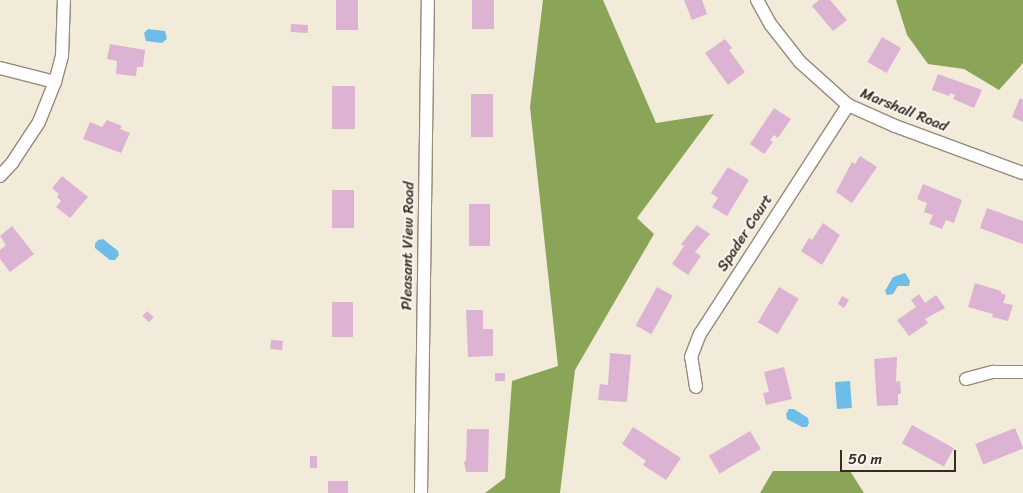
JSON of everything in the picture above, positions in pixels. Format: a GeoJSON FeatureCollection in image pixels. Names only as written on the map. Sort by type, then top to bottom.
{"type":"FeatureCollection","features":[{"type":"Feature","properties":{"kind":"street"},"geometry":{"type":"LineString","coordinates":[[0,176],[12,164],[39,122],[55,82],[62,56],[64,0]]}},
{"type":"Feature","properties":{"kind":"street","name":"Pleasant View Road"},"geometry":{"type":"LineString","coordinates":[[422,493],[428,0]]}},
{"type":"Feature","properties":{"kind":"street","name":"Marshall Road"},"geometry":{"type":"LineString","coordinates":[[757,0],[771,24],[800,62],[848,105],[895,126],[1023,174]]}},
{"type":"Feature","properties":{"kind":"street"},"geometry":{"type":"LineString","coordinates":[[0,68],[55,82]]}},
{"type":"Feature","properties":{"kind":"street","name":"Spader Court"},"geometry":{"type":"LineString","coordinates":[[696,387],[691,358],[700,334],[848,105]]}},
{"type":"Feature","properties":{"kind":"street"},"geometry":{"type":"LineString","coordinates":[[966,378],[993,372],[1023,372]]}},
{"type":"Feature","properties":{"kind":"green space"},"geometry":{"type":"Polygon","coordinates":[[[543,0],[603,0],[656,123],[714,114],[637,218],[654,234],[575,370],[560,493],[485,493],[505,478],[512,381],[558,366],[530,107],[543,0]]]}},
{"type":"Feature","properties":{"kind":"green space"},"geometry":{"type":"Polygon","coordinates":[[[896,0],[1023,0],[1023,63],[999,90],[964,69],[928,64],[907,35],[896,0]]]}},
{"type":"Feature","properties":{"kind":"green space"},"geometry":{"type":"Polygon","coordinates":[[[773,471],[850,471],[864,493],[760,493],[773,471]]]}},
{"type":"Feature","properties":{"kind":"water"},"geometry":{"type":"Polygon","coordinates":[[[148,29],[165,31],[167,39],[162,43],[146,41],[144,33],[148,29]]]}},
{"type":"Feature","properties":{"kind":"water"},"geometry":{"type":"Polygon","coordinates":[[[103,239],[118,251],[119,255],[115,260],[110,260],[95,248],[98,240],[103,239]]]}},
{"type":"Feature","properties":{"kind":"water"},"geometry":{"type":"Polygon","coordinates":[[[905,273],[910,281],[909,286],[898,286],[893,294],[887,295],[885,291],[893,277],[905,273]]]}},
{"type":"Feature","properties":{"kind":"water"},"geometry":{"type":"Polygon","coordinates":[[[850,381],[852,408],[837,409],[835,382],[850,381]]]}},
{"type":"Feature","properties":{"kind":"water"},"geometry":{"type":"Polygon","coordinates":[[[789,409],[794,409],[808,418],[809,423],[807,427],[802,427],[787,419],[786,414],[789,409]]]}},
{"type":"Feature","properties":{"kind":"building"},"geometry":{"type":"Polygon","coordinates":[[[336,0],[358,0],[358,30],[336,30],[336,0]]]}},
{"type":"Feature","properties":{"kind":"building"},"geometry":{"type":"Polygon","coordinates":[[[472,0],[494,0],[494,29],[472,29],[472,0]]]}},
{"type":"Feature","properties":{"kind":"building"},"geometry":{"type":"Polygon","coordinates":[[[684,0],[702,0],[707,14],[692,20],[684,0]]]}},
{"type":"Feature","properties":{"kind":"building"},"geometry":{"type":"Polygon","coordinates":[[[819,0],[830,0],[847,20],[833,31],[812,6],[819,0]]]}},
{"type":"Feature","properties":{"kind":"building"},"geometry":{"type":"Polygon","coordinates":[[[291,24],[308,25],[308,33],[291,32],[291,24]]]}},
{"type":"Feature","properties":{"kind":"building"},"geometry":{"type":"Polygon","coordinates":[[[882,37],[901,48],[887,73],[868,62],[882,37]]]}},
{"type":"Feature","properties":{"kind":"building"},"geometry":{"type":"Polygon","coordinates":[[[725,39],[732,48],[729,50],[745,72],[728,85],[705,53],[725,39]]]}},
{"type":"Feature","properties":{"kind":"building"},"geometry":{"type":"Polygon","coordinates":[[[110,44],[145,50],[143,67],[137,67],[136,76],[116,74],[117,61],[107,59],[110,44]]]}},
{"type":"Feature","properties":{"kind":"building"},"geometry":{"type":"Polygon","coordinates":[[[938,74],[982,90],[974,108],[953,99],[955,95],[950,93],[949,96],[932,90],[938,74]]]}},
{"type":"Feature","properties":{"kind":"building"},"geometry":{"type":"Polygon","coordinates":[[[332,86],[355,86],[355,129],[332,129],[332,86]]]}},
{"type":"Feature","properties":{"kind":"building"},"geometry":{"type":"Polygon","coordinates":[[[471,94],[493,94],[493,137],[471,137],[471,94]]]}},
{"type":"Feature","properties":{"kind":"building"},"geometry":{"type":"Polygon","coordinates":[[[1020,98],[1023,100],[1023,122],[1012,117],[1020,98]]]}},
{"type":"Feature","properties":{"kind":"building"},"geometry":{"type":"Polygon","coordinates":[[[774,108],[791,119],[778,138],[774,135],[770,140],[773,142],[764,154],[750,144],[774,108]]]}},
{"type":"Feature","properties":{"kind":"building"},"geometry":{"type":"Polygon","coordinates":[[[107,120],[122,126],[120,129],[130,133],[121,153],[83,139],[90,122],[102,127],[107,120]]]}},
{"type":"Feature","properties":{"kind":"building"},"geometry":{"type":"Polygon","coordinates":[[[860,156],[877,167],[852,203],[836,192],[852,162],[855,164],[860,156]]]}},
{"type":"Feature","properties":{"kind":"building"},"geometry":{"type":"Polygon","coordinates":[[[728,167],[749,180],[727,216],[712,207],[718,198],[711,193],[728,167]]]}},
{"type":"Feature","properties":{"kind":"building"},"geometry":{"type":"Polygon","coordinates":[[[62,176],[88,197],[70,218],[56,207],[61,201],[57,197],[59,194],[52,188],[62,176]]]}},
{"type":"Feature","properties":{"kind":"building"},"geometry":{"type":"Polygon","coordinates":[[[923,184],[962,200],[954,223],[946,220],[942,229],[929,224],[933,215],[924,212],[927,203],[917,199],[923,184]]]}},
{"type":"Feature","properties":{"kind":"building"},"geometry":{"type":"Polygon","coordinates":[[[332,190],[354,190],[354,228],[332,228],[332,190]]]}},
{"type":"Feature","properties":{"kind":"building"},"geometry":{"type":"Polygon","coordinates":[[[469,204],[490,204],[490,246],[469,246],[469,204]]]}},
{"type":"Feature","properties":{"kind":"building"},"geometry":{"type":"Polygon","coordinates":[[[987,208],[1023,221],[1023,244],[980,228],[987,208]]]}},
{"type":"Feature","properties":{"kind":"building"},"geometry":{"type":"Polygon","coordinates":[[[823,223],[840,235],[822,265],[801,251],[809,238],[812,240],[823,223]]]}},
{"type":"Feature","properties":{"kind":"building"},"geometry":{"type":"Polygon","coordinates":[[[697,225],[710,234],[695,252],[701,256],[688,275],[672,264],[684,246],[681,244],[697,225]]]}},
{"type":"Feature","properties":{"kind":"building"},"geometry":{"type":"Polygon","coordinates":[[[12,226],[34,254],[10,272],[0,259],[0,250],[6,245],[0,236],[12,226]]]}},
{"type":"Feature","properties":{"kind":"building"},"geometry":{"type":"Polygon","coordinates":[[[975,283],[1001,291],[1001,293],[1006,295],[1003,303],[1013,305],[1008,321],[992,317],[993,314],[968,307],[975,283]]]}},
{"type":"Feature","properties":{"kind":"building"},"geometry":{"type":"Polygon","coordinates":[[[657,287],[673,296],[651,334],[636,325],[657,287]]]}},
{"type":"Feature","properties":{"kind":"building"},"geometry":{"type":"Polygon","coordinates":[[[779,287],[799,299],[778,334],[758,322],[779,287]]]}},
{"type":"Feature","properties":{"kind":"building"},"geometry":{"type":"Polygon","coordinates":[[[919,294],[925,303],[936,295],[945,308],[925,319],[928,323],[909,336],[897,320],[916,307],[911,300],[919,294]]]}},
{"type":"Feature","properties":{"kind":"building"},"geometry":{"type":"Polygon","coordinates":[[[842,296],[849,300],[844,308],[838,304],[842,296]]]}},
{"type":"Feature","properties":{"kind":"building"},"geometry":{"type":"Polygon","coordinates":[[[332,302],[353,302],[353,337],[332,337],[332,302]]]}},
{"type":"Feature","properties":{"kind":"building"},"geometry":{"type":"Polygon","coordinates":[[[466,310],[483,310],[483,329],[493,329],[493,356],[468,357],[466,310]]]}},
{"type":"Feature","properties":{"kind":"building"},"geometry":{"type":"Polygon","coordinates":[[[147,311],[154,317],[149,322],[142,316],[147,311]]]}},
{"type":"Feature","properties":{"kind":"building"},"geometry":{"type":"Polygon","coordinates":[[[271,340],[283,341],[282,350],[270,349],[271,340]]]}},
{"type":"Feature","properties":{"kind":"building"},"geometry":{"type":"Polygon","coordinates":[[[610,353],[631,355],[627,402],[598,400],[600,384],[608,385],[610,353]]]}},
{"type":"Feature","properties":{"kind":"building"},"geometry":{"type":"Polygon","coordinates":[[[897,357],[896,382],[900,381],[901,394],[898,394],[898,405],[877,406],[874,359],[897,357]]]}},
{"type":"Feature","properties":{"kind":"building"},"geometry":{"type":"Polygon","coordinates":[[[784,367],[792,399],[766,405],[763,393],[769,392],[764,372],[784,367]]]}},
{"type":"Feature","properties":{"kind":"building"},"geometry":{"type":"Polygon","coordinates":[[[495,373],[505,373],[505,381],[495,381],[495,373]]]}},
{"type":"Feature","properties":{"kind":"building"},"geometry":{"type":"Polygon","coordinates":[[[912,425],[954,448],[944,467],[902,443],[912,425]]]}},
{"type":"Feature","properties":{"kind":"building"},"geometry":{"type":"Polygon","coordinates":[[[633,427],[681,458],[666,480],[643,465],[646,461],[622,444],[633,427]]]}},
{"type":"Feature","properties":{"kind":"building"},"geometry":{"type":"Polygon","coordinates":[[[1015,428],[1023,448],[983,465],[975,444],[1015,428]]]}},
{"type":"Feature","properties":{"kind":"building"},"geometry":{"type":"Polygon","coordinates":[[[467,429],[489,429],[488,472],[466,472],[464,462],[466,460],[467,429]]]}},
{"type":"Feature","properties":{"kind":"building"},"geometry":{"type":"Polygon","coordinates":[[[750,431],[761,449],[720,474],[709,456],[750,431]]]}},
{"type":"Feature","properties":{"kind":"building"},"geometry":{"type":"Polygon","coordinates":[[[310,456],[317,456],[317,468],[310,468],[310,456]]]}},
{"type":"Feature","properties":{"kind":"building"},"geometry":{"type":"Polygon","coordinates":[[[328,481],[348,481],[348,493],[328,493],[328,481]]]}}]}
